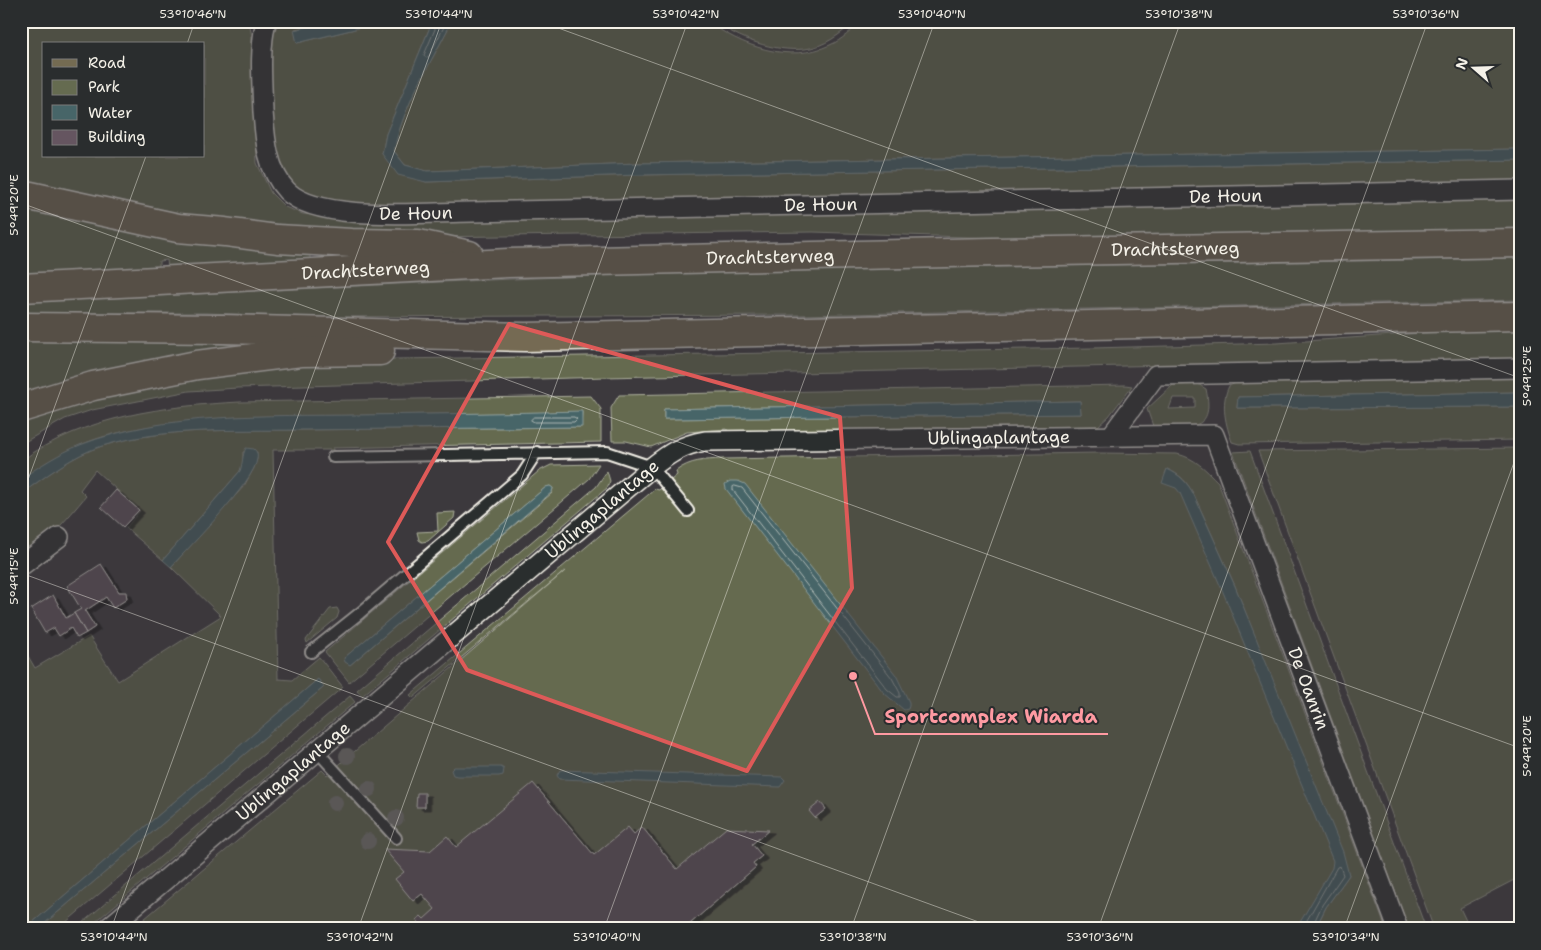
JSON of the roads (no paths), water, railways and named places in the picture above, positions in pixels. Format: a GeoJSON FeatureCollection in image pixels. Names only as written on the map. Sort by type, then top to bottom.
{"type":"FeatureCollection","features":[{"type":"Feature","properties":{"kind":"main road"},"geometry":{"type":"LineString","coordinates":[[21,194],[178,228],[277,239],[418,244],[508,263]]}},
{"type":"Feature","properties":{"kind":"main road","name":"Drachtsterweg"},"geometry":{"type":"LineString","coordinates":[[21,288],[508,263],[1520,243]]}},
{"type":"Feature","properties":{"kind":"main road"},"geometry":{"type":"LineString","coordinates":[[21,327],[222,329],[525,337],[1520,316]]}},
{"type":"Feature","properties":{"kind":"main road"},"geometry":{"type":"LineString","coordinates":[[21,408],[93,386],[222,361],[301,352],[472,349],[525,337]]}},
{"type":"Feature","properties":{"kind":"street","name":"De Houn"},"geometry":{"type":"LineString","coordinates":[[264,29],[262,90],[265,144],[274,171],[287,190],[306,204],[331,210],[366,213],[1520,190]]}},
{"type":"Feature","properties":{"kind":"street"},"geometry":{"type":"LineString","coordinates":[[1111,436],[1156,375],[1520,368]]}},
{"type":"Feature","properties":{"kind":"street","name":"Ublingaplantage"},"geometry":{"type":"LineString","coordinates":[[107,929],[652,467],[672,452],[689,444],[705,441],[1214,435],[1218,448]]}},
{"type":"Feature","properties":{"kind":"street","name":"De Oanrin"},"geometry":{"type":"LineString","coordinates":[[1218,448],[1398,929]]}},
{"type":"Feature","properties":{"kind":"street"},"geometry":{"type":"LineString","coordinates":[[21,566],[59,537]]}},
{"type":"Feature","properties":{"kind":"lane"},"geometry":{"type":"LineString","coordinates":[[311,652],[360,613],[522,475],[537,452]]}},
{"type":"Feature","properties":{"kind":"lane"},"geometry":{"type":"LineString","coordinates":[[333,457],[607,452],[652,467],[688,511]]}},
{"type":"Feature","properties":{"kind":"lane"},"geometry":{"type":"LineString","coordinates":[[317,751],[396,838]]}},
{"type":"Feature","properties":{"kind":"water"},"geometry":{"type":"Polygon","coordinates":[[[331,21],[373,21],[355,29],[297,43],[294,30],[331,21]]]}},
{"type":"Feature","properties":{"kind":"water"},"geometry":{"type":"Polygon","coordinates":[[[429,21],[452,21],[411,101],[398,134],[394,151],[405,165],[427,171],[639,163],[1520,149],[1520,160],[639,175],[426,182],[398,175],[382,154],[386,134],[430,27],[429,21]]]}},
{"type":"Feature","properties":{"kind":"water"},"geometry":{"type":"Polygon","coordinates":[[[1520,392],[1520,407],[1237,408],[1238,397],[1520,392]]]}},
{"type":"Feature","properties":{"kind":"water"},"geometry":{"type":"Polygon","coordinates":[[[1080,401],[1081,414],[664,419],[664,409],[1080,401]]]}},
{"type":"Feature","properties":{"kind":"water"},"geometry":{"type":"Polygon","coordinates":[[[582,411],[582,427],[224,430],[150,436],[126,440],[91,450],[60,467],[21,494],[21,479],[72,448],[113,434],[182,421],[253,416],[582,411]]]}},
{"type":"Feature","properties":{"kind":"water"},"geometry":{"type":"Polygon","coordinates":[[[246,448],[254,449],[257,452],[257,459],[245,482],[234,498],[171,567],[163,560],[240,471],[246,448]]]}},
{"type":"Feature","properties":{"kind":"water"},"geometry":{"type":"Polygon","coordinates":[[[1167,469],[1183,479],[1194,495],[1235,586],[1343,852],[1349,875],[1326,907],[1315,929],[1296,929],[1332,868],[1333,861],[1223,592],[1180,493],[1176,488],[1162,483],[1167,469]]]}},
{"type":"Feature","properties":{"kind":"water"},"geometry":{"type":"Polygon","coordinates":[[[730,481],[738,481],[745,484],[896,675],[909,702],[908,709],[904,710],[884,693],[726,489],[725,484],[730,481]]]}},
{"type":"Feature","properties":{"kind":"water"},"geometry":{"type":"Polygon","coordinates":[[[550,486],[553,488],[552,492],[350,665],[345,662],[344,658],[546,487],[550,486]]]}},
{"type":"Feature","properties":{"kind":"water"},"geometry":{"type":"Polygon","coordinates":[[[318,679],[324,687],[38,929],[25,929],[318,679]]]}},
{"type":"Feature","properties":{"kind":"water"},"geometry":{"type":"Polygon","coordinates":[[[454,767],[501,767],[504,769],[503,775],[499,776],[457,776],[453,775],[451,770],[454,767]]]}},
{"type":"Feature","properties":{"kind":"water"},"geometry":{"type":"Polygon","coordinates":[[[560,770],[782,777],[785,780],[780,787],[559,779],[557,775],[560,770]]]}},
{"type":"Feature","properties":{"kind":"place","name":"Sportcomplex Wiarda"},"geometry":{"type":"Point","coordinates":[853,676]}}]}
